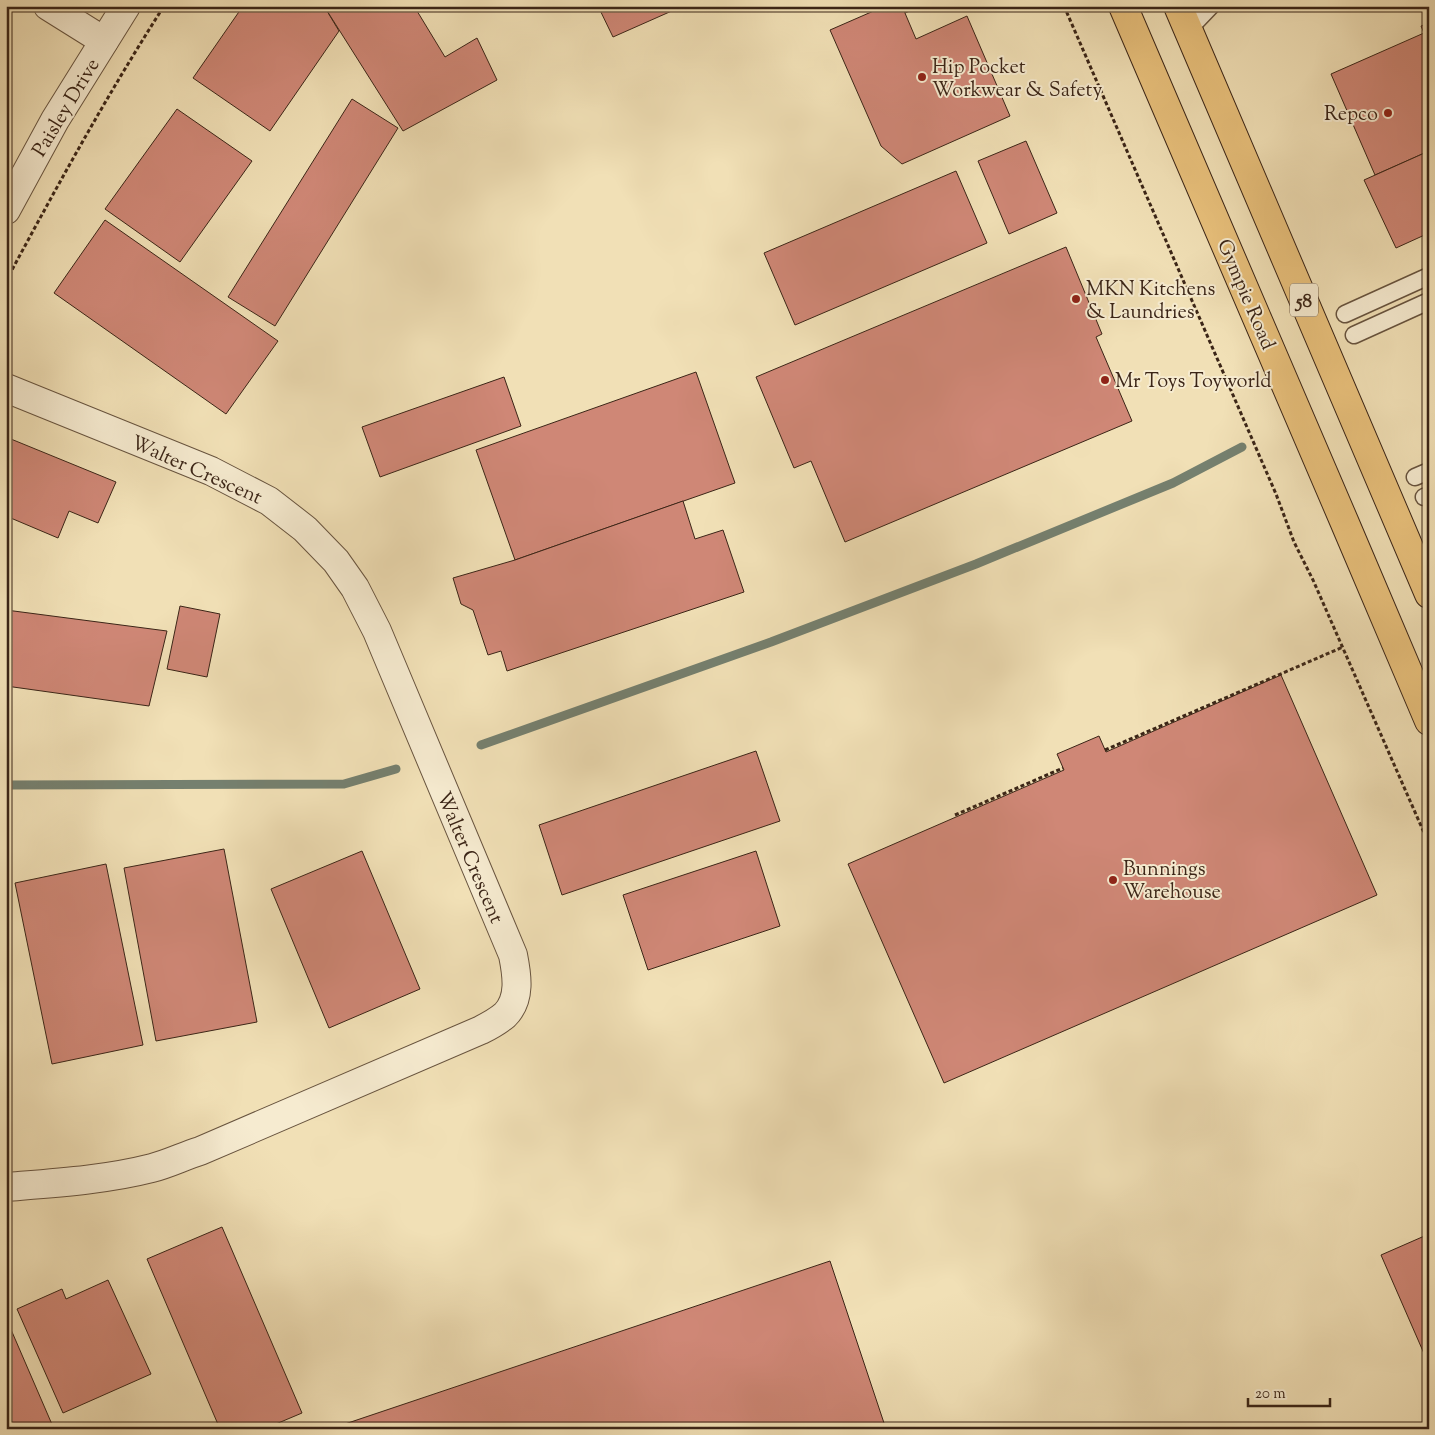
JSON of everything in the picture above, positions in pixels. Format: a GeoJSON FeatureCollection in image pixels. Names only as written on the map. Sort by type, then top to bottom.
{"type":"FeatureCollection","features":[{"type":"Feature","properties":{"kind":"highway","name":"Gympie Road"},"geometry":{"type":"LineString","coordinates":[[1123,6],[1429,721]]}},
{"type":"Feature","properties":{"kind":"highway","name":"58"},"geometry":{"type":"LineString","coordinates":[[1183,18],[1429,594]]}},
{"type":"Feature","properties":{"kind":"street"},"geometry":{"type":"LineString","coordinates":[[48,6],[104,41]]}},
{"type":"Feature","properties":{"kind":"street","name":"Paisley Drive"},"geometry":{"type":"LineString","coordinates":[[6,210],[55,120],[126,6]]}},
{"type":"Feature","properties":{"kind":"street","name":"Walter Crescent"},"geometry":{"type":"LineString","coordinates":[[6,388],[211,471],[269,501],[305,529],[336,561],[355,588],[377,632],[513,955],[517,977],[515,999],[505,1015],[481,1030],[200,1151],[154,1168],[112,1176],[55,1184],[6,1187]]}},
{"type":"Feature","properties":{"kind":"lane"},"geometry":{"type":"LineString","coordinates":[[1183,18],[1211,6]]}},
{"type":"Feature","properties":{"kind":"lane"},"geometry":{"type":"LineString","coordinates":[[1345,314],[1429,276]]}},
{"type":"Feature","properties":{"kind":"lane"},"geometry":{"type":"LineString","coordinates":[[1354,335],[1429,301]]}},
{"type":"Feature","properties":{"kind":"path"},"geometry":{"type":"LineString","coordinates":[[6,281],[46,207],[164,6]]}},
{"type":"Feature","properties":{"kind":"path"},"geometry":{"type":"LineString","coordinates":[[1064,6],[1276,494],[1294,542],[1343,647],[1429,844]]}},
{"type":"Feature","properties":{"kind":"path"},"geometry":{"type":"LineString","coordinates":[[1105,750],[1343,647]]}},
{"type":"Feature","properties":{"kind":"path"},"geometry":{"type":"LineString","coordinates":[[955,816],[1063,768]]}},
{"type":"Feature","properties":{"kind":"building"},"geometry":{"type":"Polygon","coordinates":[[[243,6],[324,6],[339,31],[270,131],[193,78],[243,6]]]}},
{"type":"Feature","properties":{"kind":"building"},"geometry":{"type":"Polygon","coordinates":[[[324,6],[414,6],[445,57],[477,38],[497,80],[403,131],[324,6]]]}},
{"type":"Feature","properties":{"kind":"building"},"geometry":{"type":"Polygon","coordinates":[[[598,6],[683,6],[613,37],[598,6]]]}},
{"type":"Feature","properties":{"kind":"building","name":"Hip Pocket Workwear & Safety"},"geometry":{"type":"Polygon","coordinates":[[[885,6],[902,6],[916,39],[967,16],[1010,116],[902,164],[881,146],[830,30],[885,6]]]}},
{"type":"Feature","properties":{"kind":"building"},"geometry":{"type":"Polygon","coordinates":[[[902,6],[922,6],[905,13],[902,6]]]}},
{"type":"Feature","properties":{"kind":"building","name":"Repco"},"geometry":{"type":"Polygon","coordinates":[[[1429,23],[1429,151],[1375,175],[1331,74],[1424,33],[1421,26],[1429,23]]]}},
{"type":"Feature","properties":{"kind":"building"},"geometry":{"type":"Polygon","coordinates":[[[352,99],[398,128],[275,326],[228,297],[352,99]]]}},
{"type":"Feature","properties":{"kind":"building"},"geometry":{"type":"Polygon","coordinates":[[[177,109],[252,161],[180,262],[105,209],[177,109]]]}},
{"type":"Feature","properties":{"kind":"building"},"geometry":{"type":"Polygon","coordinates":[[[1026,141],[1057,213],[1009,234],[978,161],[1026,141]]]}},
{"type":"Feature","properties":{"kind":"building"},"geometry":{"type":"Polygon","coordinates":[[[1429,151],[1429,233],[1396,248],[1364,180],[1429,151]]]}},
{"type":"Feature","properties":{"kind":"building"},"geometry":{"type":"Polygon","coordinates":[[[956,171],[987,243],[795,325],[764,253],[956,171]]]}},
{"type":"Feature","properties":{"kind":"building"},"geometry":{"type":"Polygon","coordinates":[[[105,220],[278,341],[226,414],[54,293],[105,220]]]}},
{"type":"Feature","properties":{"kind":"building"},"geometry":{"type":"Polygon","coordinates":[[[1066,247],[1102,334],[1096,337],[1132,421],[845,542],[811,461],[794,468],[756,377],[1066,247]]]}},
{"type":"Feature","properties":{"kind":"building"},"geometry":{"type":"Polygon","coordinates":[[[696,372],[735,483],[515,560],[476,450],[696,372]]]}},
{"type":"Feature","properties":{"kind":"building"},"geometry":{"type":"Polygon","coordinates":[[[504,377],[521,426],[380,477],[362,427],[504,377]]]}},
{"type":"Feature","properties":{"kind":"building"},"geometry":{"type":"Polygon","coordinates":[[[6,437],[116,482],[98,523],[69,511],[58,538],[6,516],[6,437]]]}},
{"type":"Feature","properties":{"kind":"building"},"geometry":{"type":"Polygon","coordinates":[[[683,501],[695,539],[723,530],[744,592],[507,671],[501,651],[488,655],[473,610],[461,604],[453,578],[515,560],[683,501]]]}},
{"type":"Feature","properties":{"kind":"building"},"geometry":{"type":"Polygon","coordinates":[[[180,606],[220,614],[207,677],[167,669],[180,606]]]}},
{"type":"Feature","properties":{"kind":"building"},"geometry":{"type":"Polygon","coordinates":[[[6,610],[167,631],[149,706],[6,686],[6,610]]]}},
{"type":"Feature","properties":{"kind":"building","name":"Bunnings Warehouse"},"geometry":{"type":"Polygon","coordinates":[[[1281,675],[1377,895],[944,1083],[848,864],[1064,770],[1057,754],[1099,736],[1106,752],[1281,675]]]}},
{"type":"Feature","properties":{"kind":"building"},"geometry":{"type":"Polygon","coordinates":[[[756,751],[780,821],[562,895],[539,825],[756,751]]]}},
{"type":"Feature","properties":{"kind":"building"},"geometry":{"type":"Polygon","coordinates":[[[224,849],[257,1022],[156,1041],[124,868],[224,849]]]}},
{"type":"Feature","properties":{"kind":"building"},"geometry":{"type":"Polygon","coordinates":[[[362,851],[420,989],[329,1028],[271,889],[362,851]]]}},
{"type":"Feature","properties":{"kind":"building"},"geometry":{"type":"Polygon","coordinates":[[[756,851],[780,926],[648,970],[623,895],[756,851]]]}},
{"type":"Feature","properties":{"kind":"building"},"geometry":{"type":"Polygon","coordinates":[[[106,864],[143,1045],[52,1064],[15,883],[106,864]]]}},
{"type":"Feature","properties":{"kind":"building"},"geometry":{"type":"Polygon","coordinates":[[[222,1227],[302,1413],[264,1429],[220,1429],[147,1259],[222,1227]]]}},
{"type":"Feature","properties":{"kind":"building"},"geometry":{"type":"Polygon","coordinates":[[[1429,1234],[1429,1365],[1381,1255],[1429,1234]]]}},
{"type":"Feature","properties":{"kind":"building"},"geometry":{"type":"Polygon","coordinates":[[[830,1261],[886,1429],[330,1429],[830,1261]]]}},
{"type":"Feature","properties":{"kind":"building"},"geometry":{"type":"Polygon","coordinates":[[[108,1280],[151,1374],[63,1413],[17,1309],[62,1289],[66,1299],[108,1280]]]}},
{"type":"Feature","properties":{"kind":"building"},"geometry":{"type":"Polygon","coordinates":[[[6,1318],[54,1429],[6,1429],[6,1318]]]}},
{"type":"Feature","properties":{"kind":"waterway"},"geometry":{"type":"LineString","coordinates":[[481,745],[771,642],[976,564],[1173,483],[1242,447]]}},
{"type":"Feature","properties":{"kind":"waterway"},"geometry":{"type":"LineString","coordinates":[[6,785],[344,784],[396,769]]}},
{"type":"Feature","properties":{"kind":"place","name":"Hip Pocket Workwear & Safety"},"geometry":{"type":"Point","coordinates":[922,77]}},
{"type":"Feature","properties":{"kind":"place","name":"Repco"},"geometry":{"type":"Point","coordinates":[1388,113]}},
{"type":"Feature","properties":{"kind":"place","name":"MKN Kitchens & Laundries"},"geometry":{"type":"Point","coordinates":[1076,299]}},
{"type":"Feature","properties":{"kind":"place","name":"Mr Toys Toyworld"},"geometry":{"type":"Point","coordinates":[1105,380]}},
{"type":"Feature","properties":{"kind":"place","name":"Bunnings Warehouse"},"geometry":{"type":"Point","coordinates":[1113,880]}}]}
